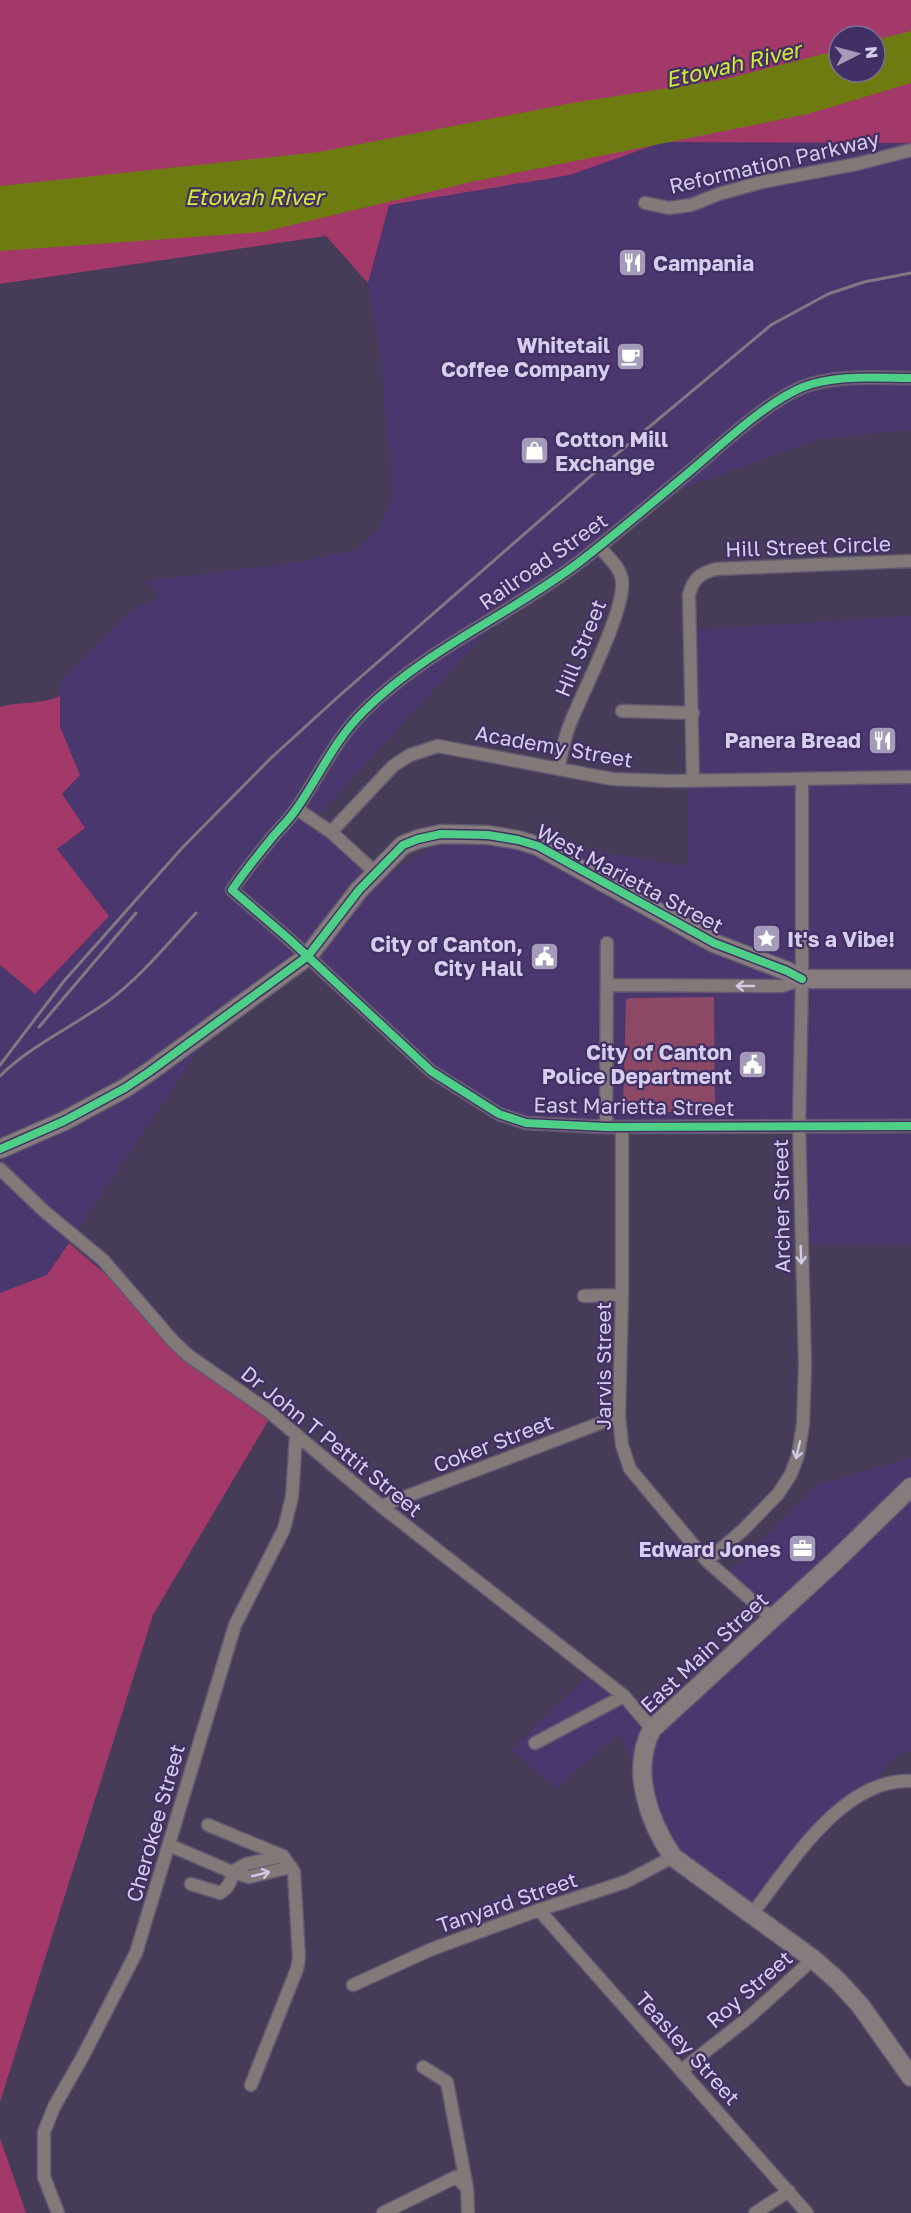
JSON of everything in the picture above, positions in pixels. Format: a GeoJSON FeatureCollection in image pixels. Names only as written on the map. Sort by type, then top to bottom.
{"type":"FeatureCollection","features":[{"type":"Feature","properties":{"kind":"street","name":"Reformation Parkway"},"geometry":{"type":"LineString","coordinates":[[645,203],[669,208],[691,205],[719,194],[762,182],[857,164],[911,150]]}},
{"type":"Feature","properties":{"kind":"street","name":"Railroad Street"},"geometry":{"type":"LineString","coordinates":[[308,956],[232,890],[251,862],[297,809],[323,763],[362,713],[387,690],[441,650],[552,581],[637,517],[731,436],[792,393],[830,380],[911,378]]}},
{"type":"Feature","properties":{"kind":"street","name":"Hill Street"},"geometry":{"type":"LineString","coordinates":[[558,769],[569,727],[609,633],[620,600],[622,582],[620,571],[599,546]]}},
{"type":"Feature","properties":{"kind":"street","name":"Hill Street Circle"},"geometry":{"type":"LineString","coordinates":[[693,780],[689,595],[694,580],[703,572],[716,569],[911,561]]}},
{"type":"Feature","properties":{"kind":"street"},"geometry":{"type":"LineString","coordinates":[[622,711],[693,713]]}},
{"type":"Feature","properties":{"kind":"street","name":"Academy Street"},"geometry":{"type":"LineString","coordinates":[[331,832],[393,766],[426,749],[438,746],[612,779],[911,777]]}},
{"type":"Feature","properties":{"kind":"street","name":"Archer Street"},"geometry":{"type":"LineString","coordinates":[[707,1561],[743,1530],[778,1494],[791,1474],[798,1455],[803,1424],[805,1365],[799,1197],[802,979],[801,779]]}},
{"type":"Feature","properties":{"kind":"street"},"geometry":{"type":"LineString","coordinates":[[297,809],[331,832],[376,873]]}},
{"type":"Feature","properties":{"kind":"street","name":"West Marietta Street"},"geometry":{"type":"LineString","coordinates":[[0,1149],[64,1121],[125,1088],[308,956],[359,890],[404,845],[429,836],[468,834],[518,840],[538,846],[714,943],[802,979]]}},
{"type":"Feature","properties":{"kind":"street"},"geometry":{"type":"LineString","coordinates":[[606,1127],[607,943]]}},
{"type":"Feature","properties":{"kind":"street","name":"East Marietta Street"},"geometry":{"type":"LineString","coordinates":[[308,956],[431,1071],[499,1114],[526,1123],[606,1127],[911,1126]]}},
{"type":"Feature","properties":{"kind":"street"},"geometry":{"type":"LineString","coordinates":[[608,986],[782,986],[802,979],[911,979]]}},
{"type":"Feature","properties":{"kind":"street","name":"Jarvis Street"},"geometry":{"type":"LineString","coordinates":[[622,1127],[619,1416],[622,1445],[630,1469],[707,1561],[773,1619]]}},
{"type":"Feature","properties":{"kind":"street","name":"Dr John T Pettit Street"},"geometry":{"type":"LineString","coordinates":[[0,1169],[44,1211],[103,1260],[173,1341],[189,1356],[267,1410],[381,1506],[624,1695],[652,1729]]}},
{"type":"Feature","properties":{"kind":"street"},"geometry":{"type":"LineString","coordinates":[[584,1296],[622,1295]]}},
{"type":"Feature","properties":{"kind":"street","name":"Coker Street"},"geometry":{"type":"LineString","coordinates":[[381,1506],[619,1416]]}},
{"type":"Feature","properties":{"kind":"street","name":"Cherokee Street"},"geometry":{"type":"LineString","coordinates":[[58,2213],[44,2177],[44,2132],[54,2107],[136,1953],[235,1625],[284,1529],[292,1497],[296,1436]]}},
{"type":"Feature","properties":{"kind":"street","name":"East Main Street"},"geometry":{"type":"LineString","coordinates":[[911,1487],[773,1619],[652,1729],[643,1755],[646,1803],[660,1837],[674,1857],[813,1959],[838,1981],[860,2005],[911,2077]]}},
{"type":"Feature","properties":{"kind":"street"},"geometry":{"type":"LineString","coordinates":[[535,1743],[624,1695]]}},
{"type":"Feature","properties":{"kind":"street"},"geometry":{"type":"LineString","coordinates":[[751,1915],[817,1830],[856,1796],[896,1780],[911,1781]]}},
{"type":"Feature","properties":{"kind":"street"},"geometry":{"type":"LineString","coordinates":[[208,1825],[283,1856],[294,1872],[299,1958],[297,1969],[251,2085]]}},
{"type":"Feature","properties":{"kind":"street"},"geometry":{"type":"LineString","coordinates":[[170,1845],[249,1877],[291,1867]]}},
{"type":"Feature","properties":{"kind":"street"},"geometry":{"type":"LineString","coordinates":[[232,1872],[246,1864],[283,1856]]}},
{"type":"Feature","properties":{"kind":"street","name":"Tanyard Street"},"geometry":{"type":"LineString","coordinates":[[353,1986],[432,1949],[625,1882],[674,1857]]}},
{"type":"Feature","properties":{"kind":"street"},"geometry":{"type":"LineString","coordinates":[[191,1884],[220,1893],[228,1888],[232,1872]]}},
{"type":"Feature","properties":{"kind":"street","name":"Teasley Street"},"geometry":{"type":"LineString","coordinates":[[539,1910],[807,2213]]}},
{"type":"Feature","properties":{"kind":"street","name":"Roy Street"},"geometry":{"type":"LineString","coordinates":[[682,2070],[748,2018],[813,1959]]}},
{"type":"Feature","properties":{"kind":"street"},"geometry":{"type":"LineString","coordinates":[[423,2067],[447,2082],[467,2188],[468,2213]]}},
{"type":"Feature","properties":{"kind":"street"},"geometry":{"type":"LineString","coordinates":[[383,2213],[456,2177],[467,2188]]}},
{"type":"Feature","properties":{"kind":"street"},"geometry":{"type":"LineString","coordinates":[[755,2213],[789,2191]]}},
{"type":"Feature","properties":{"kind":"shaded area"},"geometry":{"type":"Polygon","coordinates":[[[0,0],[911,0],[911,143],[663,142],[570,175],[389,205],[368,283],[326,236],[0,284],[0,0]]]}},
{"type":"Feature","properties":{"kind":"shaded area"},"geometry":{"type":"Polygon","coordinates":[[[663,142],[911,143],[911,430],[819,439],[678,490],[518,598],[308,827],[392,873],[457,829],[688,866],[691,630],[911,616],[911,1244],[804,1244],[804,1128],[513,1128],[306,960],[208,1036],[47,1275],[0,1293],[0,965],[35,994],[57,849],[62,794],[80,775],[60,727],[59,689],[64,677],[131,610],[160,597],[145,581],[300,562],[356,550],[378,530],[393,496],[379,344],[368,283],[389,205],[570,175],[663,142]]]}},
{"type":"Feature","properties":{"kind":"shaded area"},"geometry":{"type":"Polygon","coordinates":[[[60,696],[60,727],[80,775],[62,794],[85,828],[57,849],[109,916],[35,994],[0,965],[0,707],[45,701],[60,696]]]}},
{"type":"Feature","properties":{"kind":"shaded area"},"geometry":{"type":"Polygon","coordinates":[[[714,997],[715,1112],[623,1112],[626,1000],[630,998],[714,997]]]}},
{"type":"Feature","properties":{"kind":"shaded area"},"geometry":{"type":"Polygon","coordinates":[[[69,1243],[271,1416],[153,1615],[0,2102],[0,1293],[47,1275],[69,1243]]]}},
{"type":"Feature","properties":{"kind":"shaded area"},"geometry":{"type":"Polygon","coordinates":[[[911,1458],[911,1750],[899,1754],[751,1915],[669,1862],[649,1802],[619,1733],[557,1788],[511,1750],[591,1673],[663,1726],[774,1624],[725,1576],[818,1484],[911,1458]]]}},
{"type":"Feature","properties":{"kind":"shaded area"},"geometry":{"type":"Polygon","coordinates":[[[0,2138],[26,2213],[0,2213],[0,2138]]]}},
{"type":"Feature","properties":{"kind":"water","name":"Etowah River"},"geometry":{"type":"Polygon","coordinates":[[[911,31],[911,83],[808,114],[471,182],[263,232],[0,251],[0,186],[319,152],[572,103],[726,79],[827,53],[827,84],[887,84],[887,37],[911,31]]]}},
{"type":"Feature","properties":{"kind":"railway"},"geometry":{"type":"LineString","coordinates":[[0,1065],[64,981],[182,848],[271,758],[593,474],[771,325],[828,294],[864,282],[911,273]]}},
{"type":"Feature","properties":{"kind":"railway"},"geometry":{"type":"LineString","coordinates":[[39,1027],[136,913]]}},
{"type":"Feature","properties":{"kind":"railway"},"geometry":{"type":"LineString","coordinates":[[0,1076],[24,1055],[107,1002],[131,982],[196,913]]}},
{"type":"Feature","properties":{"kind":"cycle path"},"geometry":{"type":"LineString","coordinates":[[911,378],[829,380],[790,393],[750,420],[582,560],[527,598],[414,669],[388,689],[353,723],[335,746],[294,812],[232,890],[289,939],[431,1071],[499,1114],[526,1123],[606,1127],[911,1126]]}},
{"type":"Feature","properties":{"kind":"cycle path"},"geometry":{"type":"LineString","coordinates":[[0,1149],[64,1121],[125,1088],[149,1072],[308,956],[359,890],[403,845],[441,834],[488,835],[538,846],[714,943],[802,979]]}},
{"type":"Feature","properties":{"kind":"place","name":"Campania"},"geometry":{"type":"Point","coordinates":[632,263]}},
{"type":"Feature","properties":{"kind":"place","name":"Whitetail Coffee Company"},"geometry":{"type":"Point","coordinates":[631,357]}},
{"type":"Feature","properties":{"kind":"place","name":"Cotton Mill Exchange"},"geometry":{"type":"Point","coordinates":[534,451]}},
{"type":"Feature","properties":{"kind":"place","name":"Panera Bread"},"geometry":{"type":"Point","coordinates":[882,740]}},
{"type":"Feature","properties":{"kind":"place","name":"It's a Vibe!"},"geometry":{"type":"Point","coordinates":[766,939]}},
{"type":"Feature","properties":{"kind":"place","name":"City of Canton, City Hall"},"geometry":{"type":"Point","coordinates":[544,956]}},
{"type":"Feature","properties":{"kind":"place","name":"City of Canton Police Department"},"geometry":{"type":"Point","coordinates":[753,1064]}},
{"type":"Feature","properties":{"kind":"place","name":"Edward Jones"},"geometry":{"type":"Point","coordinates":[802,1549]}}]}
